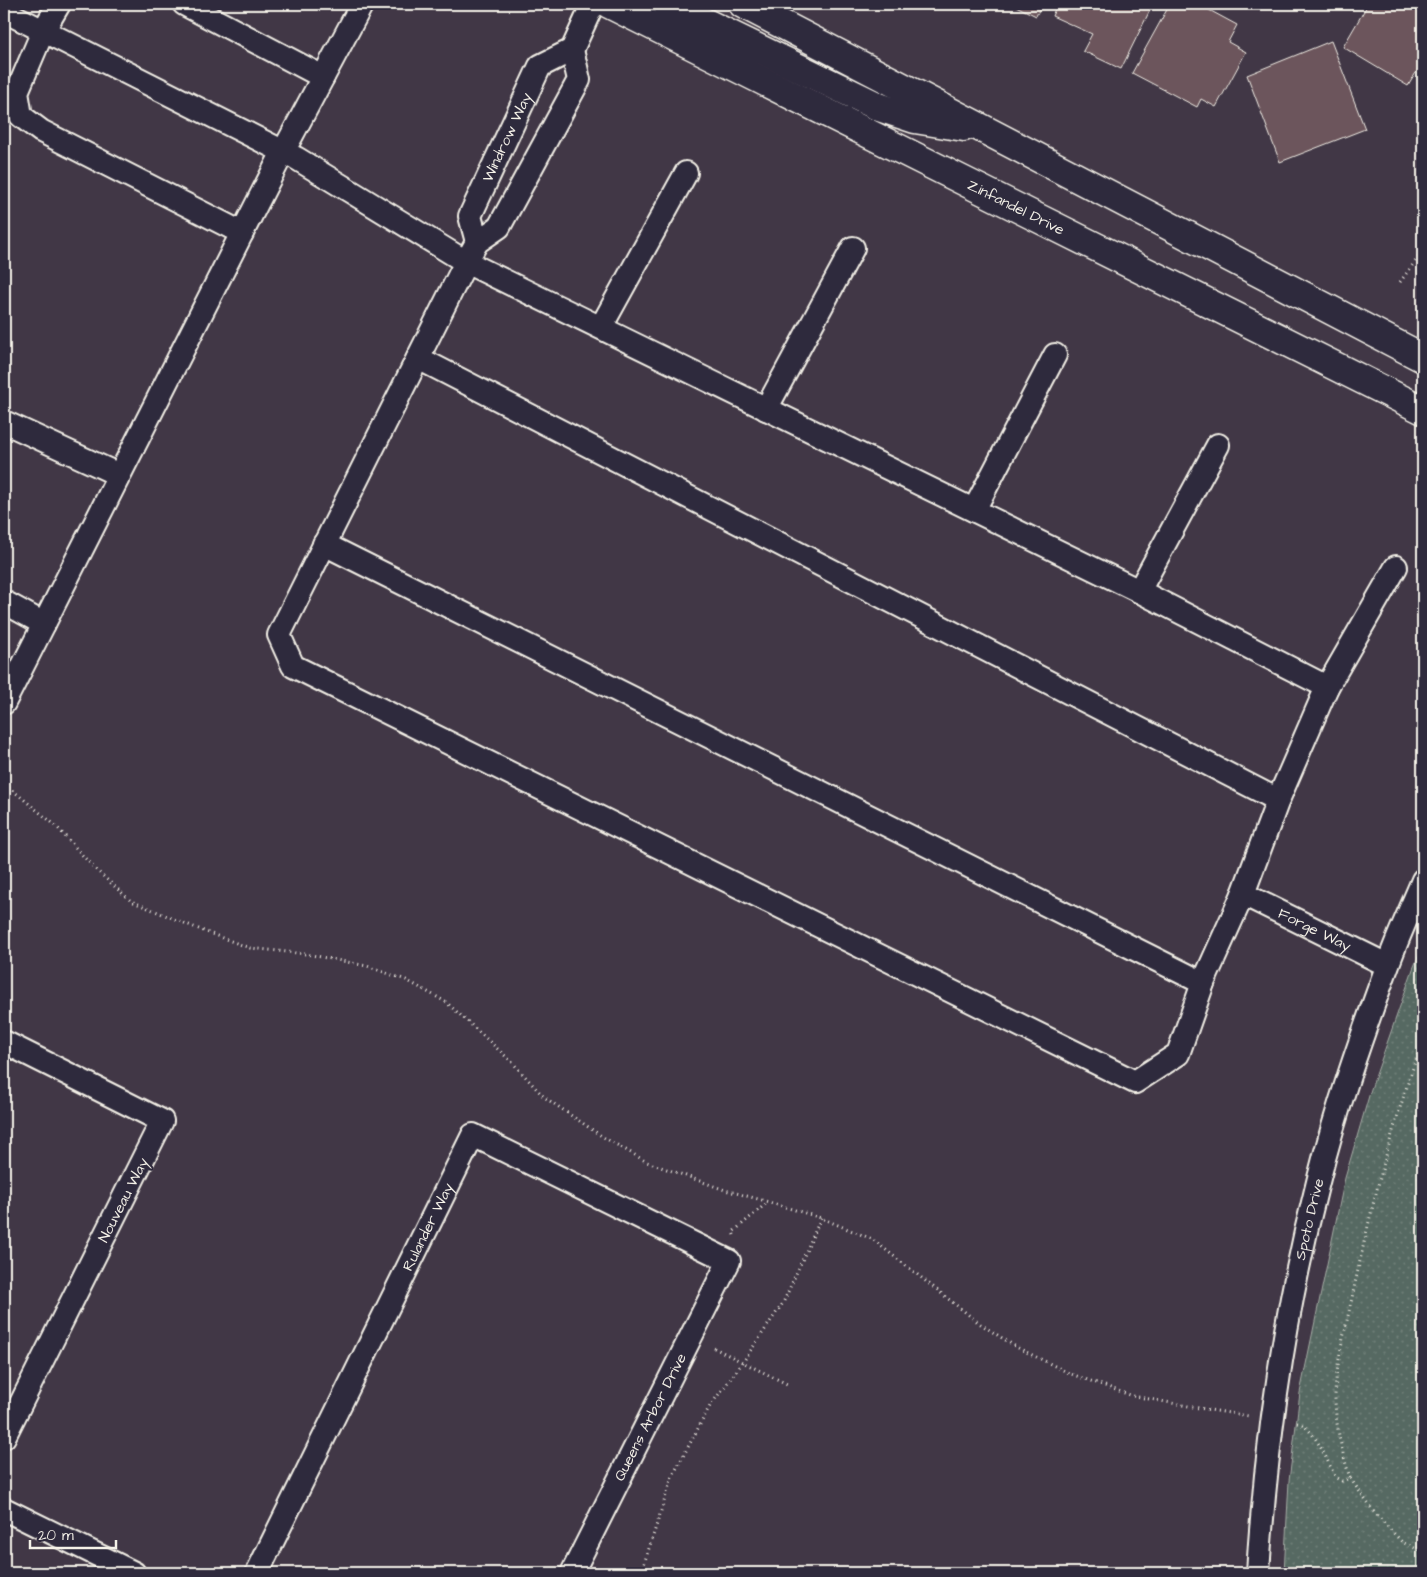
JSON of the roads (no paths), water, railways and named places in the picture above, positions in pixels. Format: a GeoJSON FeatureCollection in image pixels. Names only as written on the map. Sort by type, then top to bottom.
{"type":"FeatureCollection","features":[{"type":"Feature","properties":{"kind":"street"},"geometry":{"type":"LineString","coordinates":[[58,4],[43,31],[17,92],[21,116],[41,130],[242,233]]}},
{"type":"Feature","properties":{"kind":"street"},"geometry":{"type":"LineString","coordinates":[[184,4],[323,77]]}},
{"type":"Feature","properties":{"kind":"street"},"geometry":{"type":"LineString","coordinates":[[4,703],[283,152],[362,4]]}},
{"type":"Feature","properties":{"kind":"street"},"geometry":{"type":"LineString","coordinates":[[593,4],[572,50],[579,80],[499,227],[477,242],[466,262],[279,635],[293,666],[1135,1082],[1178,1054],[1203,983],[1243,894],[1278,800],[1327,687],[1396,567]]}},
{"type":"Feature","properties":{"kind":"street","name":"Zinfandel Drive"},"geometry":{"type":"LineString","coordinates":[[609,4],[1423,410]]}},
{"type":"Feature","properties":{"kind":"street"},"geometry":{"type":"LineString","coordinates":[[667,4],[879,107],[915,119],[990,132]]}},
{"type":"Feature","properties":{"kind":"street"},"geometry":{"type":"LineString","coordinates":[[743,4],[1423,358]]}},
{"type":"Feature","properties":{"kind":"street"},"geometry":{"type":"LineString","coordinates":[[4,11],[296,158],[466,262],[1139,590],[1327,687]]}},
{"type":"Feature","properties":{"kind":"street","name":"Windrow Way"},"geometry":{"type":"LineString","coordinates":[[477,242],[470,216],[540,66],[572,50]]}},
{"type":"Feature","properties":{"kind":"street"},"geometry":{"type":"LineString","coordinates":[[600,328],[686,173]]}},
{"type":"Feature","properties":{"kind":"street"},"geometry":{"type":"LineString","coordinates":[[766,409],[853,248]]}},
{"type":"Feature","properties":{"kind":"street"},"geometry":{"type":"LineString","coordinates":[[974,510],[1055,355]]}},
{"type":"Feature","properties":{"kind":"street"},"geometry":{"type":"LineString","coordinates":[[418,358],[1278,800]]}},
{"type":"Feature","properties":{"kind":"street"},"geometry":{"type":"LineString","coordinates":[[4,422],[119,475]]}},
{"type":"Feature","properties":{"kind":"street"},"geometry":{"type":"LineString","coordinates":[[1139,590],[1218,445]]}},
{"type":"Feature","properties":{"kind":"street"},"geometry":{"type":"LineString","coordinates":[[324,544],[1203,983]]}},
{"type":"Feature","properties":{"kind":"street"},"geometry":{"type":"LineString","coordinates":[[4,602],[44,624]]}},
{"type":"Feature","properties":{"kind":"street","name":"Spoto Drive"},"geometry":{"type":"LineString","coordinates":[[1258,1573],[1272,1419],[1289,1309],[1318,1182],[1345,1088],[1387,965],[1423,880]]}},
{"type":"Feature","properties":{"kind":"street","name":"Forge Way"},"geometry":{"type":"LineString","coordinates":[[1243,894],[1387,965]]}},
{"type":"Feature","properties":{"kind":"street","name":"Nouveau Way"},"geometry":{"type":"LineString","coordinates":[[4,1042],[162,1121],[4,1437]]}},
{"type":"Feature","properties":{"kind":"street","name":"Rulander Way"},"geometry":{"type":"LineString","coordinates":[[257,1573],[474,1135],[729,1261]]}},
{"type":"Feature","properties":{"kind":"street","name":"Queens Arbor Drive"},"geometry":{"type":"LineString","coordinates":[[572,1573],[729,1261]]}},
{"type":"Feature","properties":{"kind":"street"},"geometry":{"type":"LineString","coordinates":[[4,1509],[134,1573]]}}]}
